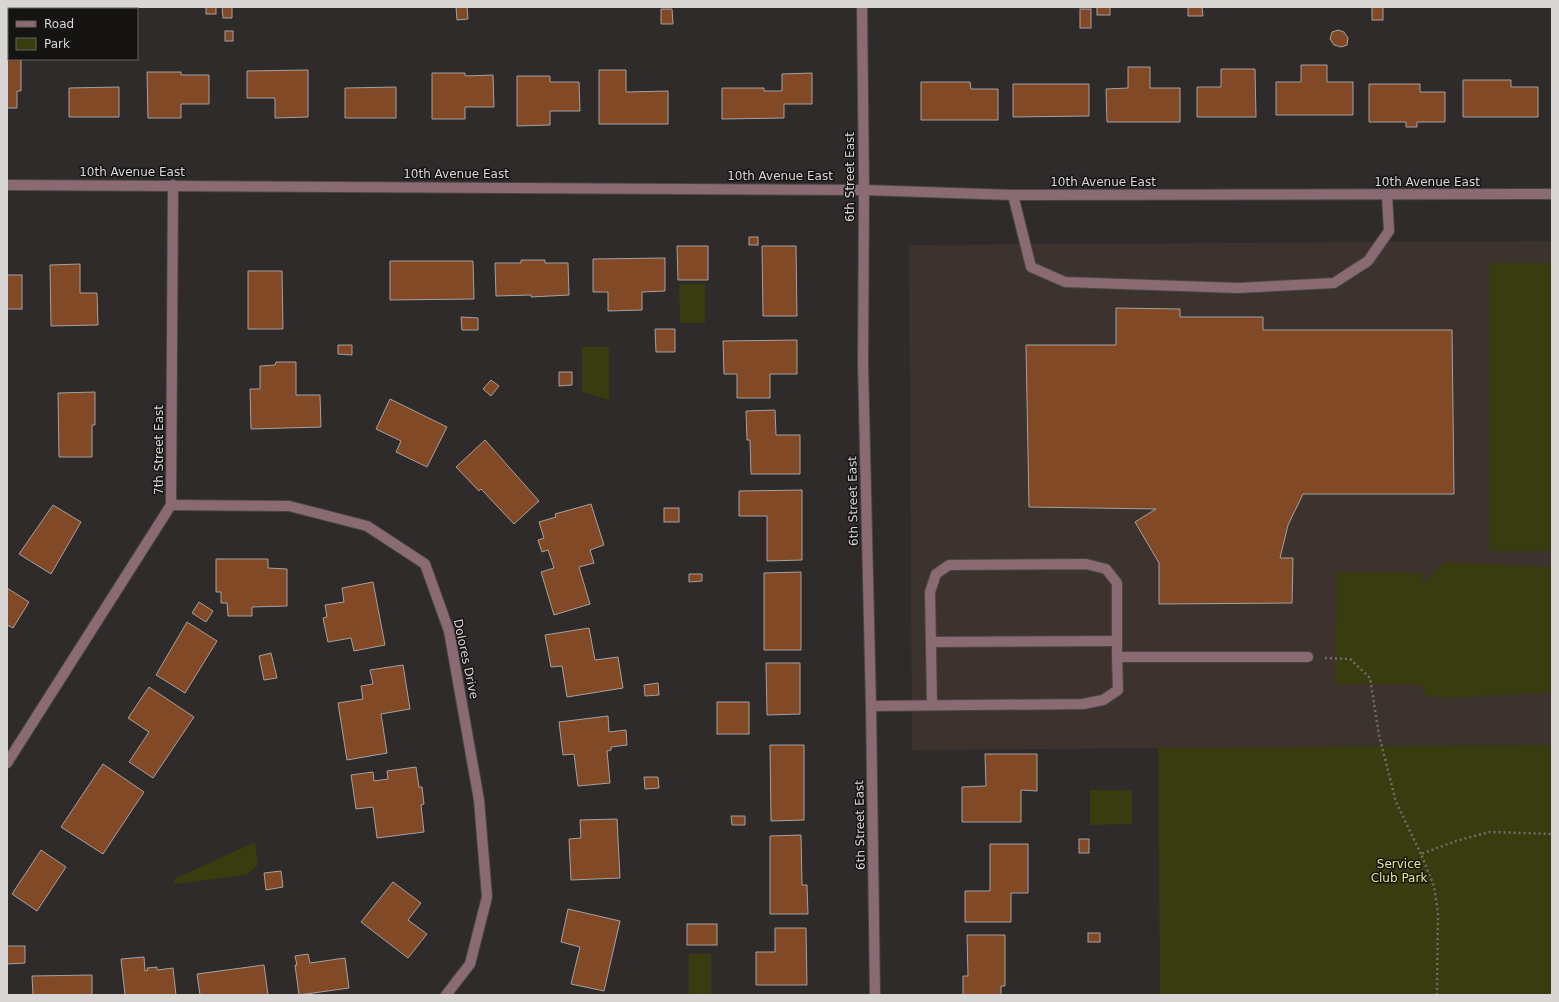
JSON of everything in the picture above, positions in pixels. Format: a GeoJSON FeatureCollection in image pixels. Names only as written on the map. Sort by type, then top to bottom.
{"type":"FeatureCollection","features":[{"type":"Feature","properties":{"kind":"street","name":"6th Street East"},"geometry":{"type":"LineString","coordinates":[[862,7],[864,190],[863,364],[871,706],[875,995]]}},
{"type":"Feature","properties":{"kind":"street","name":"10th Avenue East"},"geometry":{"type":"LineString","coordinates":[[7,185],[864,190],[1013,195],[1552,194]]}},
{"type":"Feature","properties":{"kind":"street","name":"7th Street East"},"geometry":{"type":"LineString","coordinates":[[7,763],[171,505],[173,185]]}},
{"type":"Feature","properties":{"kind":"street"},"geometry":{"type":"LineString","coordinates":[[1013,195],[1031,267],[1065,282],[1238,288],[1334,283],[1368,261],[1389,231],[1387,195]]}},
{"type":"Feature","properties":{"kind":"street","name":"Dolores Drive"},"geometry":{"type":"LineString","coordinates":[[171,505],[289,506],[367,526],[425,564],[449,631],[479,800],[487,897],[470,964],[446,995]]}},
{"type":"Feature","properties":{"kind":"street"},"geometry":{"type":"LineString","coordinates":[[871,706],[1083,704],[1103,700],[1118,690],[1117,583],[1106,569],[1086,564],[949,565],[936,574],[930,592],[932,705]]}},
{"type":"Feature","properties":{"kind":"street"},"geometry":{"type":"LineString","coordinates":[[931,642],[1118,641]]}},
{"type":"Feature","properties":{"kind":"street"},"geometry":{"type":"LineString","coordinates":[[1118,657],[1308,657]]}},
{"type":"Feature","properties":{"kind":"path"},"geometry":{"type":"LineString","coordinates":[[1308,657],[1350,659],[1370,678],[1379,735],[1396,802],[1421,854],[1434,886],[1438,914],[1437,995]]}},
{"type":"Feature","properties":{"kind":"path"},"geometry":{"type":"LineString","coordinates":[[1421,854],[1456,841],[1489,832],[1552,834]]}},
{"type":"Feature","properties":{"kind":"shaded area"},"geometry":{"type":"Polygon","coordinates":[[[1552,241],[1552,745],[912,750],[909,245],[1552,241]]]}},
{"type":"Feature","properties":{"kind":"green space"},"geometry":{"type":"Polygon","coordinates":[[[1489,263],[1552,263],[1552,551],[1489,551],[1489,263]]]}},
{"type":"Feature","properties":{"kind":"green space"},"geometry":{"type":"Polygon","coordinates":[[[679,284],[705,284],[705,323],[680,323],[679,284]]]}},
{"type":"Feature","properties":{"kind":"green space"},"geometry":{"type":"Polygon","coordinates":[[[582,347],[609,347],[609,400],[582,392],[582,347]]]}},
{"type":"Feature","properties":{"kind":"green space"},"geometry":{"type":"Polygon","coordinates":[[[1447,562],[1552,567],[1552,692],[1447,698],[1424,695],[1422,685],[1335,684],[1337,572],[1423,573],[1423,586],[1438,567],[1447,562]]]}},
{"type":"Feature","properties":{"kind":"green space","name":"Service Club Park"},"geometry":{"type":"Polygon","coordinates":[[[1552,745],[1552,995],[1160,995],[1158,748],[1552,745]]]}},
{"type":"Feature","properties":{"kind":"green space"},"geometry":{"type":"Polygon","coordinates":[[[1090,790],[1132,790],[1132,824],[1090,825],[1090,790]]]}},
{"type":"Feature","properties":{"kind":"green space"},"geometry":{"type":"Polygon","coordinates":[[[255,842],[258,865],[247,875],[175,884],[174,879],[255,842]]]}},
{"type":"Feature","properties":{"kind":"green space"},"geometry":{"type":"Polygon","coordinates":[[[689,954],[711,954],[711,995],[689,995],[689,954]]]}},
{"type":"Feature","properties":{"kind":"building"},"geometry":{"type":"Polygon","coordinates":[[[101,7],[114,7],[114,8],[101,7]]]}},
{"type":"Feature","properties":{"kind":"building"},"geometry":{"type":"Polygon","coordinates":[[[206,7],[216,7],[216,14],[206,14],[206,7]]]}},
{"type":"Feature","properties":{"kind":"building"},"geometry":{"type":"Polygon","coordinates":[[[222,7],[232,7],[232,18],[223,18],[222,7]]]}},
{"type":"Feature","properties":{"kind":"building"},"geometry":{"type":"Polygon","coordinates":[[[456,7],[467,7],[468,19],[457,20],[456,7]]]}},
{"type":"Feature","properties":{"kind":"building"},"geometry":{"type":"Polygon","coordinates":[[[1097,7],[1110,7],[1110,15],[1097,15],[1097,7]]]}},
{"type":"Feature","properties":{"kind":"building"},"geometry":{"type":"Polygon","coordinates":[[[1188,7],[1202,7],[1203,16],[1188,16],[1188,7]]]}},
{"type":"Feature","properties":{"kind":"building"},"geometry":{"type":"Polygon","coordinates":[[[1372,7],[1383,7],[1383,20],[1372,20],[1372,7]]]}},
{"type":"Feature","properties":{"kind":"building"},"geometry":{"type":"Polygon","coordinates":[[[661,9],[672,9],[673,24],[661,24],[661,9]]]}},
{"type":"Feature","properties":{"kind":"building"},"geometry":{"type":"Polygon","coordinates":[[[1080,9],[1091,9],[1091,28],[1080,28],[1080,9]]]}},
{"type":"Feature","properties":{"kind":"building"},"geometry":{"type":"Polygon","coordinates":[[[1338,30],[1344,32],[1348,38],[1347,45],[1341,47],[1334,45],[1330,39],[1332,32],[1338,30]]]}},
{"type":"Feature","properties":{"kind":"building"},"geometry":{"type":"Polygon","coordinates":[[[225,31],[233,31],[233,41],[225,41],[225,31]]]}},
{"type":"Feature","properties":{"kind":"building"},"geometry":{"type":"Polygon","coordinates":[[[7,58],[8,60],[21,60],[21,91],[17,91],[17,108],[7,108],[7,58]]]}},
{"type":"Feature","properties":{"kind":"building"},"geometry":{"type":"Polygon","coordinates":[[[1301,65],[1327,65],[1327,82],[1353,82],[1353,115],[1276,115],[1276,82],[1301,82],[1301,65]]]}},
{"type":"Feature","properties":{"kind":"building"},"geometry":{"type":"Polygon","coordinates":[[[1128,67],[1150,67],[1150,88],[1180,88],[1180,122],[1107,122],[1106,89],[1128,88],[1128,67]]]}},
{"type":"Feature","properties":{"kind":"building"},"geometry":{"type":"Polygon","coordinates":[[[1221,69],[1255,69],[1256,117],[1197,117],[1197,87],[1221,87],[1221,69]]]}},
{"type":"Feature","properties":{"kind":"building"},"geometry":{"type":"Polygon","coordinates":[[[308,70],[308,117],[275,118],[275,98],[247,98],[247,71],[308,70]]]}},
{"type":"Feature","properties":{"kind":"building"},"geometry":{"type":"Polygon","coordinates":[[[599,70],[626,70],[626,92],[668,91],[668,124],[599,124],[599,70]]]}},
{"type":"Feature","properties":{"kind":"building"},"geometry":{"type":"Polygon","coordinates":[[[147,72],[181,72],[181,75],[209,75],[209,104],[181,104],[181,118],[148,118],[147,72]]]}},
{"type":"Feature","properties":{"kind":"building"},"geometry":{"type":"Polygon","coordinates":[[[432,73],[465,73],[465,76],[493,75],[494,107],[465,107],[465,119],[432,119],[432,73]]]}},
{"type":"Feature","properties":{"kind":"building"},"geometry":{"type":"Polygon","coordinates":[[[812,73],[812,104],[784,104],[784,118],[722,119],[722,88],[764,88],[764,91],[782,91],[782,74],[812,73]]]}},
{"type":"Feature","properties":{"kind":"building"},"geometry":{"type":"Polygon","coordinates":[[[517,76],[550,76],[550,82],[579,82],[580,111],[550,111],[550,125],[517,126],[517,76]]]}},
{"type":"Feature","properties":{"kind":"building"},"geometry":{"type":"Polygon","coordinates":[[[1463,80],[1511,80],[1511,87],[1538,87],[1538,117],[1463,117],[1463,80]]]}},
{"type":"Feature","properties":{"kind":"building"},"geometry":{"type":"Polygon","coordinates":[[[921,82],[970,82],[971,89],[998,89],[998,120],[921,120],[921,82]]]}},
{"type":"Feature","properties":{"kind":"building"},"geometry":{"type":"Polygon","coordinates":[[[1013,84],[1089,84],[1089,116],[1013,117],[1013,84]]]}},
{"type":"Feature","properties":{"kind":"building"},"geometry":{"type":"Polygon","coordinates":[[[1369,84],[1420,84],[1420,92],[1445,92],[1445,122],[1417,122],[1417,127],[1406,127],[1406,122],[1369,122],[1369,84]]]}},
{"type":"Feature","properties":{"kind":"building"},"geometry":{"type":"Polygon","coordinates":[[[119,87],[119,117],[69,117],[69,88],[119,87]]]}},
{"type":"Feature","properties":{"kind":"building"},"geometry":{"type":"Polygon","coordinates":[[[396,87],[396,118],[345,118],[345,88],[396,87]]]}},
{"type":"Feature","properties":{"kind":"building"},"geometry":{"type":"Polygon","coordinates":[[[749,237],[758,237],[758,245],[749,245],[749,237]]]}},
{"type":"Feature","properties":{"kind":"building"},"geometry":{"type":"Polygon","coordinates":[[[677,246],[708,246],[708,280],[678,280],[677,246]]]}},
{"type":"Feature","properties":{"kind":"building"},"geometry":{"type":"Polygon","coordinates":[[[762,246],[796,246],[797,316],[763,316],[762,246]]]}},
{"type":"Feature","properties":{"kind":"building"},"geometry":{"type":"Polygon","coordinates":[[[665,258],[665,291],[642,292],[642,310],[608,311],[608,292],[593,292],[593,259],[665,258]]]}},
{"type":"Feature","properties":{"kind":"building"},"geometry":{"type":"Polygon","coordinates":[[[521,260],[545,260],[545,263],[568,263],[569,295],[531,297],[531,295],[496,296],[495,263],[521,263],[521,260]]]}},
{"type":"Feature","properties":{"kind":"building"},"geometry":{"type":"Polygon","coordinates":[[[390,261],[473,261],[474,299],[390,300],[390,261]]]}},
{"type":"Feature","properties":{"kind":"building"},"geometry":{"type":"Polygon","coordinates":[[[80,264],[80,293],[97,293],[98,325],[51,326],[50,265],[80,264]]]}},
{"type":"Feature","properties":{"kind":"building"},"geometry":{"type":"Polygon","coordinates":[[[248,271],[282,271],[283,329],[248,329],[248,271]]]}},
{"type":"Feature","properties":{"kind":"building"},"geometry":{"type":"Polygon","coordinates":[[[7,275],[22,275],[22,309],[7,309],[7,275]]]}},
{"type":"Feature","properties":{"kind":"building"},"geometry":{"type":"Polygon","coordinates":[[[1116,308],[1180,309],[1180,317],[1263,317],[1263,330],[1452,330],[1454,494],[1303,494],[1288,525],[1280,558],[1293,558],[1292,603],[1159,604],[1159,563],[1135,522],[1156,509],[1029,507],[1026,345],[1116,345],[1116,308]]]}},
{"type":"Feature","properties":{"kind":"building"},"geometry":{"type":"Polygon","coordinates":[[[461,317],[478,318],[478,330],[462,330],[461,317]]]}},
{"type":"Feature","properties":{"kind":"building"},"geometry":{"type":"Polygon","coordinates":[[[655,329],[675,329],[675,352],[656,352],[655,329]]]}},
{"type":"Feature","properties":{"kind":"building"},"geometry":{"type":"Polygon","coordinates":[[[797,340],[797,374],[770,374],[770,398],[737,398],[737,374],[724,374],[723,341],[797,340]]]}},
{"type":"Feature","properties":{"kind":"building"},"geometry":{"type":"Polygon","coordinates":[[[338,345],[352,345],[352,355],[338,354],[338,345]]]}},
{"type":"Feature","properties":{"kind":"building"},"geometry":{"type":"Polygon","coordinates":[[[276,362],[296,362],[296,395],[320,395],[321,427],[251,429],[250,389],[260,389],[260,366],[275,365],[276,362]]]}},
{"type":"Feature","properties":{"kind":"building"},"geometry":{"type":"Polygon","coordinates":[[[559,372],[572,372],[572,385],[559,386],[559,372]]]}},
{"type":"Feature","properties":{"kind":"building"},"geometry":{"type":"Polygon","coordinates":[[[491,380],[499,386],[491,396],[483,389],[491,380]]]}},
{"type":"Feature","properties":{"kind":"building"},"geometry":{"type":"Polygon","coordinates":[[[95,392],[95,425],[92,425],[92,457],[59,457],[58,393],[95,392]]]}},
{"type":"Feature","properties":{"kind":"building"},"geometry":{"type":"Polygon","coordinates":[[[390,399],[447,427],[427,467],[396,452],[401,441],[376,429],[390,399]]]}},
{"type":"Feature","properties":{"kind":"building"},"geometry":{"type":"Polygon","coordinates":[[[775,410],[776,435],[800,435],[800,474],[751,474],[750,440],[747,440],[746,411],[775,410]]]}},
{"type":"Feature","properties":{"kind":"building"},"geometry":{"type":"Polygon","coordinates":[[[485,440],[539,501],[514,524],[481,489],[479,491],[456,467],[485,440]]]}},
{"type":"Feature","properties":{"kind":"building"},"geometry":{"type":"Polygon","coordinates":[[[802,490],[802,560],[767,561],[767,516],[739,516],[739,491],[802,490]]]}},
{"type":"Feature","properties":{"kind":"building"},"geometry":{"type":"Polygon","coordinates":[[[591,504],[604,545],[590,550],[594,563],[579,567],[590,604],[554,615],[541,572],[554,568],[548,550],[542,552],[538,540],[544,538],[539,522],[556,517],[555,514],[591,504]]]}},
{"type":"Feature","properties":{"kind":"building"},"geometry":{"type":"Polygon","coordinates":[[[53,505],[81,522],[51,574],[19,554],[53,505]]]}},
{"type":"Feature","properties":{"kind":"building"},"geometry":{"type":"Polygon","coordinates":[[[664,508],[679,508],[679,522],[664,522],[664,508]]]}},
{"type":"Feature","properties":{"kind":"building"},"geometry":{"type":"Polygon","coordinates":[[[216,559],[268,559],[268,568],[287,569],[287,606],[252,607],[252,616],[228,616],[227,603],[221,603],[221,592],[216,592],[216,559]]]}},
{"type":"Feature","properties":{"kind":"building"},"geometry":{"type":"Polygon","coordinates":[[[801,572],[801,650],[764,650],[764,573],[801,572]]]}},
{"type":"Feature","properties":{"kind":"building"},"geometry":{"type":"Polygon","coordinates":[[[689,574],[702,574],[702,581],[689,582],[689,574]]]}},
{"type":"Feature","properties":{"kind":"building"},"geometry":{"type":"Polygon","coordinates":[[[373,582],[385,645],[354,651],[351,638],[328,642],[323,618],[327,617],[325,605],[344,602],[342,588],[373,582]]]}},
{"type":"Feature","properties":{"kind":"building"},"geometry":{"type":"Polygon","coordinates":[[[7,588],[29,602],[13,628],[7,625],[7,588]]]}},
{"type":"Feature","properties":{"kind":"building"},"geometry":{"type":"Polygon","coordinates":[[[199,602],[213,611],[206,622],[192,613],[199,602]]]}},
{"type":"Feature","properties":{"kind":"building"},"geometry":{"type":"Polygon","coordinates":[[[187,622],[217,641],[185,693],[156,675],[187,622]]]}},
{"type":"Feature","properties":{"kind":"building"},"geometry":{"type":"Polygon","coordinates":[[[589,628],[595,660],[618,657],[623,688],[567,697],[562,666],[551,667],[545,635],[589,628]]]}},
{"type":"Feature","properties":{"kind":"building"},"geometry":{"type":"Polygon","coordinates":[[[271,653],[277,678],[264,680],[259,656],[271,653]]]}},
{"type":"Feature","properties":{"kind":"building"},"geometry":{"type":"Polygon","coordinates":[[[766,663],[800,663],[800,714],[767,715],[766,663]]]}},
{"type":"Feature","properties":{"kind":"building"},"geometry":{"type":"Polygon","coordinates":[[[403,665],[410,709],[381,714],[387,753],[347,760],[338,703],[363,699],[361,686],[373,684],[370,670],[403,665]]]}},
{"type":"Feature","properties":{"kind":"building"},"geometry":{"type":"Polygon","coordinates":[[[658,683],[659,695],[645,696],[644,685],[658,683]]]}},
{"type":"Feature","properties":{"kind":"building"},"geometry":{"type":"Polygon","coordinates":[[[149,687],[194,717],[153,778],[129,762],[149,732],[128,718],[149,687]]]}},
{"type":"Feature","properties":{"kind":"building"},"geometry":{"type":"Polygon","coordinates":[[[717,702],[749,702],[749,734],[717,734],[717,702]]]}},
{"type":"Feature","properties":{"kind":"building"},"geometry":{"type":"Polygon","coordinates":[[[608,716],[609,732],[626,730],[627,745],[611,747],[611,750],[607,751],[610,783],[578,786],[574,754],[563,755],[559,722],[608,716]]]}},
{"type":"Feature","properties":{"kind":"building"},"geometry":{"type":"Polygon","coordinates":[[[770,745],[804,745],[804,820],[771,821],[770,745]]]}},
{"type":"Feature","properties":{"kind":"building"},"geometry":{"type":"Polygon","coordinates":[[[985,754],[1037,754],[1037,791],[1021,790],[1021,822],[962,822],[962,787],[986,786],[985,754]]]}},
{"type":"Feature","properties":{"kind":"building"},"geometry":{"type":"Polygon","coordinates":[[[103,764],[144,792],[103,854],[61,827],[103,764]]]}},
{"type":"Feature","properties":{"kind":"building"},"geometry":{"type":"Polygon","coordinates":[[[416,767],[419,787],[422,787],[424,804],[421,805],[424,832],[377,838],[373,807],[356,809],[351,775],[373,772],[374,781],[388,779],[387,771],[416,767]]]}},
{"type":"Feature","properties":{"kind":"building"},"geometry":{"type":"Polygon","coordinates":[[[644,777],[658,777],[659,788],[645,789],[644,777]]]}},
{"type":"Feature","properties":{"kind":"building"},"geometry":{"type":"Polygon","coordinates":[[[731,816],[745,816],[745,825],[732,825],[731,816]]]}},
{"type":"Feature","properties":{"kind":"building"},"geometry":{"type":"Polygon","coordinates":[[[617,819],[620,878],[571,880],[569,839],[581,838],[580,820],[617,819]]]}},
{"type":"Feature","properties":{"kind":"building"},"geometry":{"type":"Polygon","coordinates":[[[801,835],[802,885],[807,885],[808,914],[770,914],[770,836],[801,835]]]}},
{"type":"Feature","properties":{"kind":"building"},"geometry":{"type":"Polygon","coordinates":[[[1079,839],[1089,839],[1089,853],[1079,853],[1079,839]]]}},
{"type":"Feature","properties":{"kind":"building"},"geometry":{"type":"Polygon","coordinates":[[[990,844],[1028,844],[1028,893],[1011,893],[1011,922],[965,922],[965,891],[990,891],[990,844]]]}},
{"type":"Feature","properties":{"kind":"building"},"geometry":{"type":"Polygon","coordinates":[[[41,850],[66,867],[37,911],[12,894],[41,850]]]}},
{"type":"Feature","properties":{"kind":"building"},"geometry":{"type":"Polygon","coordinates":[[[281,871],[283,887],[266,890],[264,873],[281,871]]]}},
{"type":"Feature","properties":{"kind":"building"},"geometry":{"type":"Polygon","coordinates":[[[393,882],[421,903],[408,920],[427,934],[408,958],[361,922],[393,882]]]}},
{"type":"Feature","properties":{"kind":"building"},"geometry":{"type":"Polygon","coordinates":[[[568,909],[620,921],[604,991],[571,984],[580,947],[561,942],[568,909]]]}},
{"type":"Feature","properties":{"kind":"building"},"geometry":{"type":"Polygon","coordinates":[[[687,924],[717,924],[717,945],[687,945],[687,924]]]}},
{"type":"Feature","properties":{"kind":"building"},"geometry":{"type":"Polygon","coordinates":[[[775,928],[806,928],[807,985],[756,985],[756,952],[775,952],[775,928]]]}},
{"type":"Feature","properties":{"kind":"building"},"geometry":{"type":"Polygon","coordinates":[[[1088,933],[1100,933],[1100,942],[1088,942],[1088,933]]]}},
{"type":"Feature","properties":{"kind":"building"},"geometry":{"type":"Polygon","coordinates":[[[967,935],[1005,935],[1005,986],[1001,986],[1001,995],[963,995],[963,976],[968,976],[967,935]]]}},
{"type":"Feature","properties":{"kind":"building"},"geometry":{"type":"Polygon","coordinates":[[[7,946],[25,946],[25,963],[7,964],[7,946]]]}},
{"type":"Feature","properties":{"kind":"building"},"geometry":{"type":"Polygon","coordinates":[[[308,954],[310,963],[345,958],[349,988],[299,995],[295,956],[308,954]]]}},
{"type":"Feature","properties":{"kind":"building"},"geometry":{"type":"Polygon","coordinates":[[[144,957],[145,971],[148,970],[147,968],[157,967],[157,970],[173,968],[176,995],[125,995],[121,959],[144,957]]]}},
{"type":"Feature","properties":{"kind":"building"},"geometry":{"type":"Polygon","coordinates":[[[264,965],[268,995],[200,995],[197,974],[264,965]]]}},
{"type":"Feature","properties":{"kind":"building"},"geometry":{"type":"Polygon","coordinates":[[[92,975],[92,995],[33,995],[32,976],[92,975]]]}}]}
